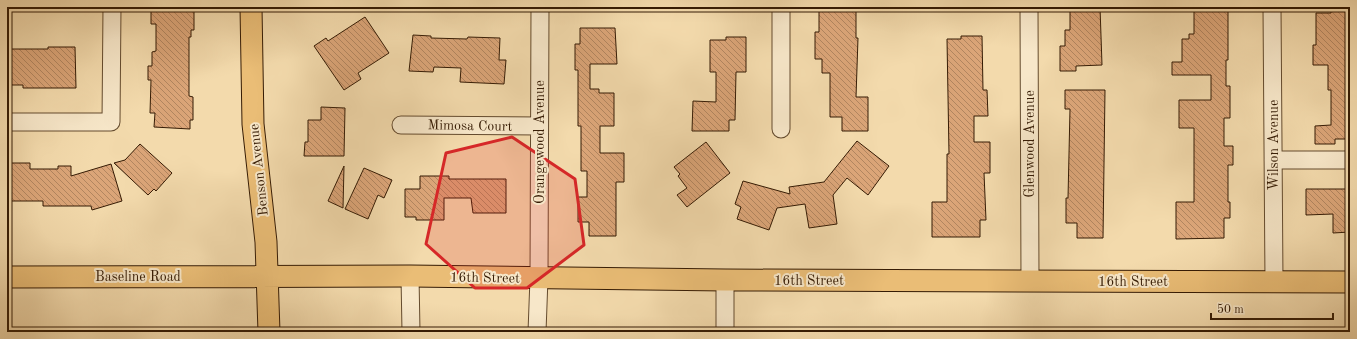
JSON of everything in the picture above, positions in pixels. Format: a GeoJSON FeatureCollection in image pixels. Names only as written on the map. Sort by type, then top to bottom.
{"type":"FeatureCollection","features":[{"type":"Feature","properties":{"kind":"main road","name":"Benson Avenue"},"geometry":{"type":"LineString","coordinates":[[251,7],[253,124],[268,276],[269,332]]}},
{"type":"Feature","properties":{"kind":"main road","name":"Baseline Road"},"geometry":{"type":"LineString","coordinates":[[7,276],[268,276]]}},
{"type":"Feature","properties":{"kind":"main road","name":"16th Street"},"geometry":{"type":"LineString","coordinates":[[268,276],[410,276],[725,280],[1350,282]]}},
{"type":"Feature","properties":{"kind":"street"},"geometry":{"type":"LineString","coordinates":[[7,122],[111,122],[112,7]]}},
{"type":"Feature","properties":{"kind":"street","name":"Orangewood Avenue"},"geometry":{"type":"LineString","coordinates":[[537,332],[539,278],[540,7]]}},
{"type":"Feature","properties":{"kind":"street"},"geometry":{"type":"LineString","coordinates":[[781,7],[781,129]]}},
{"type":"Feature","properties":{"kind":"street","name":"Glenwood Avenue"},"geometry":{"type":"LineString","coordinates":[[1029,7],[1030,281]]}},
{"type":"Feature","properties":{"kind":"street","name":"Wilson Avenue"},"geometry":{"type":"LineString","coordinates":[[1272,7],[1274,282]]}},
{"type":"Feature","properties":{"kind":"street","name":"Mimosa Court"},"geometry":{"type":"LineString","coordinates":[[401,124],[539,126]]}},
{"type":"Feature","properties":{"kind":"street"},"geometry":{"type":"LineString","coordinates":[[1273,160],[1350,160]]}},
{"type":"Feature","properties":{"kind":"street"},"geometry":{"type":"LineString","coordinates":[[410,276],[411,332]]}},
{"type":"Feature","properties":{"kind":"street"},"geometry":{"type":"LineString","coordinates":[[725,280],[725,332]]}},
{"type":"Feature","properties":{"kind":"highlighted area"},"geometry":{"type":"Polygon","coordinates":[[[512,137],[575,179],[584,245],[527,288],[475,288],[426,244],[446,153],[512,137]]]}},
{"type":"Feature","properties":{"kind":"building"},"geometry":{"type":"Polygon","coordinates":[[[151,7],[194,7],[194,30],[191,30],[191,37],[189,37],[189,96],[193,97],[193,120],[190,120],[190,129],[154,127],[155,113],[150,113],[151,80],[148,80],[148,66],[152,66],[152,52],[156,51],[156,24],[151,24],[151,7]]]}},
{"type":"Feature","properties":{"kind":"building"},"geometry":{"type":"Polygon","coordinates":[[[819,7],[856,7],[856,38],[858,38],[856,97],[868,97],[868,131],[842,131],[842,117],[830,117],[830,73],[822,73],[822,59],[815,59],[815,32],[819,32],[819,7]]]}},
{"type":"Feature","properties":{"kind":"building"},"geometry":{"type":"Polygon","coordinates":[[[1070,7],[1100,7],[1102,65],[1076,66],[1076,71],[1060,71],[1060,46],[1065,46],[1065,30],[1070,30],[1070,7]]]}},
{"type":"Feature","properties":{"kind":"building"},"geometry":{"type":"Polygon","coordinates":[[[1194,7],[1228,7],[1228,60],[1226,60],[1226,86],[1230,86],[1230,118],[1224,118],[1224,146],[1233,146],[1233,165],[1228,165],[1228,202],[1230,202],[1230,218],[1224,218],[1224,238],[1176,239],[1176,202],[1194,202],[1194,128],[1179,128],[1179,100],[1211,100],[1211,75],[1172,75],[1172,62],[1182,62],[1182,39],[1189,39],[1189,34],[1194,34],[1194,7]]]}},
{"type":"Feature","properties":{"kind":"building"},"geometry":{"type":"Polygon","coordinates":[[[1331,7],[1350,7],[1350,139],[1335,139],[1335,144],[1315,144],[1315,126],[1331,125],[1331,90],[1328,90],[1328,65],[1313,65],[1313,45],[1316,45],[1316,13],[1331,13],[1331,7]]]}},
{"type":"Feature","properties":{"kind":"building"},"geometry":{"type":"Polygon","coordinates":[[[365,17],[389,53],[358,73],[361,79],[344,90],[314,46],[326,38],[328,41],[365,17]]]}},
{"type":"Feature","properties":{"kind":"building"},"geometry":{"type":"Polygon","coordinates":[[[580,28],[615,28],[617,64],[590,64],[590,89],[599,89],[599,93],[614,93],[614,126],[600,126],[600,153],[624,153],[624,182],[616,182],[616,236],[589,236],[589,222],[578,222],[578,197],[587,197],[587,171],[581,171],[581,126],[578,126],[578,70],[575,70],[575,44],[580,44],[580,28]]]}},
{"type":"Feature","properties":{"kind":"building"},"geometry":{"type":"Polygon","coordinates":[[[413,35],[431,36],[431,38],[500,38],[499,60],[506,60],[504,84],[460,82],[461,68],[434,67],[433,72],[409,71],[413,35]]]}},
{"type":"Feature","properties":{"kind":"building"},"geometry":{"type":"Polygon","coordinates":[[[961,36],[982,36],[983,90],[987,90],[988,116],[974,116],[974,142],[990,142],[990,173],[984,173],[986,220],[980,220],[980,237],[932,237],[932,202],[947,202],[947,154],[949,154],[947,39],[961,39],[961,36]]]}},
{"type":"Feature","properties":{"kind":"building"},"geometry":{"type":"Polygon","coordinates":[[[726,37],[746,37],[746,72],[736,72],[735,120],[729,120],[729,131],[692,131],[693,101],[716,102],[716,72],[710,72],[710,40],[726,40],[726,37]]]}},
{"type":"Feature","properties":{"kind":"building"},"geometry":{"type":"Polygon","coordinates":[[[48,47],[75,47],[76,88],[23,88],[23,85],[9,85],[10,49],[48,49],[48,47]]]}},
{"type":"Feature","properties":{"kind":"building"},"geometry":{"type":"Polygon","coordinates":[[[1065,90],[1105,90],[1103,238],[1077,238],[1077,223],[1066,223],[1070,109],[1065,109],[1065,90]]]}},
{"type":"Feature","properties":{"kind":"building"},"geometry":{"type":"Polygon","coordinates":[[[321,107],[345,108],[344,156],[304,156],[305,142],[308,142],[308,120],[321,120],[321,107]]]}},
{"type":"Feature","properties":{"kind":"building"},"geometry":{"type":"Polygon","coordinates":[[[857,141],[889,166],[868,195],[847,178],[833,195],[837,224],[809,228],[805,204],[777,208],[769,230],[737,219],[741,207],[735,204],[743,181],[790,194],[789,187],[824,182],[857,141]]]}},
{"type":"Feature","properties":{"kind":"building"},"geometry":{"type":"Polygon","coordinates":[[[706,142],[730,173],[687,207],[677,195],[687,188],[678,176],[680,174],[674,167],[706,142]]]}},
{"type":"Feature","properties":{"kind":"building"},"geometry":{"type":"Polygon","coordinates":[[[140,144],[172,173],[156,191],[154,189],[148,195],[114,163],[125,160],[140,144]]]}},
{"type":"Feature","properties":{"kind":"building"},"geometry":{"type":"Polygon","coordinates":[[[30,163],[30,169],[58,169],[58,166],[71,166],[71,176],[111,164],[122,201],[92,210],[91,206],[43,206],[43,201],[7,201],[7,164],[30,163]]]}},
{"type":"Feature","properties":{"kind":"building"},"geometry":{"type":"Polygon","coordinates":[[[344,166],[343,208],[328,201],[344,166]]]}},
{"type":"Feature","properties":{"kind":"building"},"geometry":{"type":"Polygon","coordinates":[[[364,168],[392,180],[384,198],[378,195],[368,219],[345,209],[364,168]]]}},
{"type":"Feature","properties":{"kind":"building"},"geometry":{"type":"Polygon","coordinates":[[[420,176],[449,176],[449,179],[506,179],[506,213],[473,213],[471,198],[444,198],[444,220],[416,220],[416,217],[405,217],[405,189],[420,189],[420,176]]]}},
{"type":"Feature","properties":{"kind":"building"},"geometry":{"type":"Polygon","coordinates":[[[1306,189],[1347,189],[1350,232],[1333,233],[1333,214],[1306,215],[1306,189]]]}}]}
